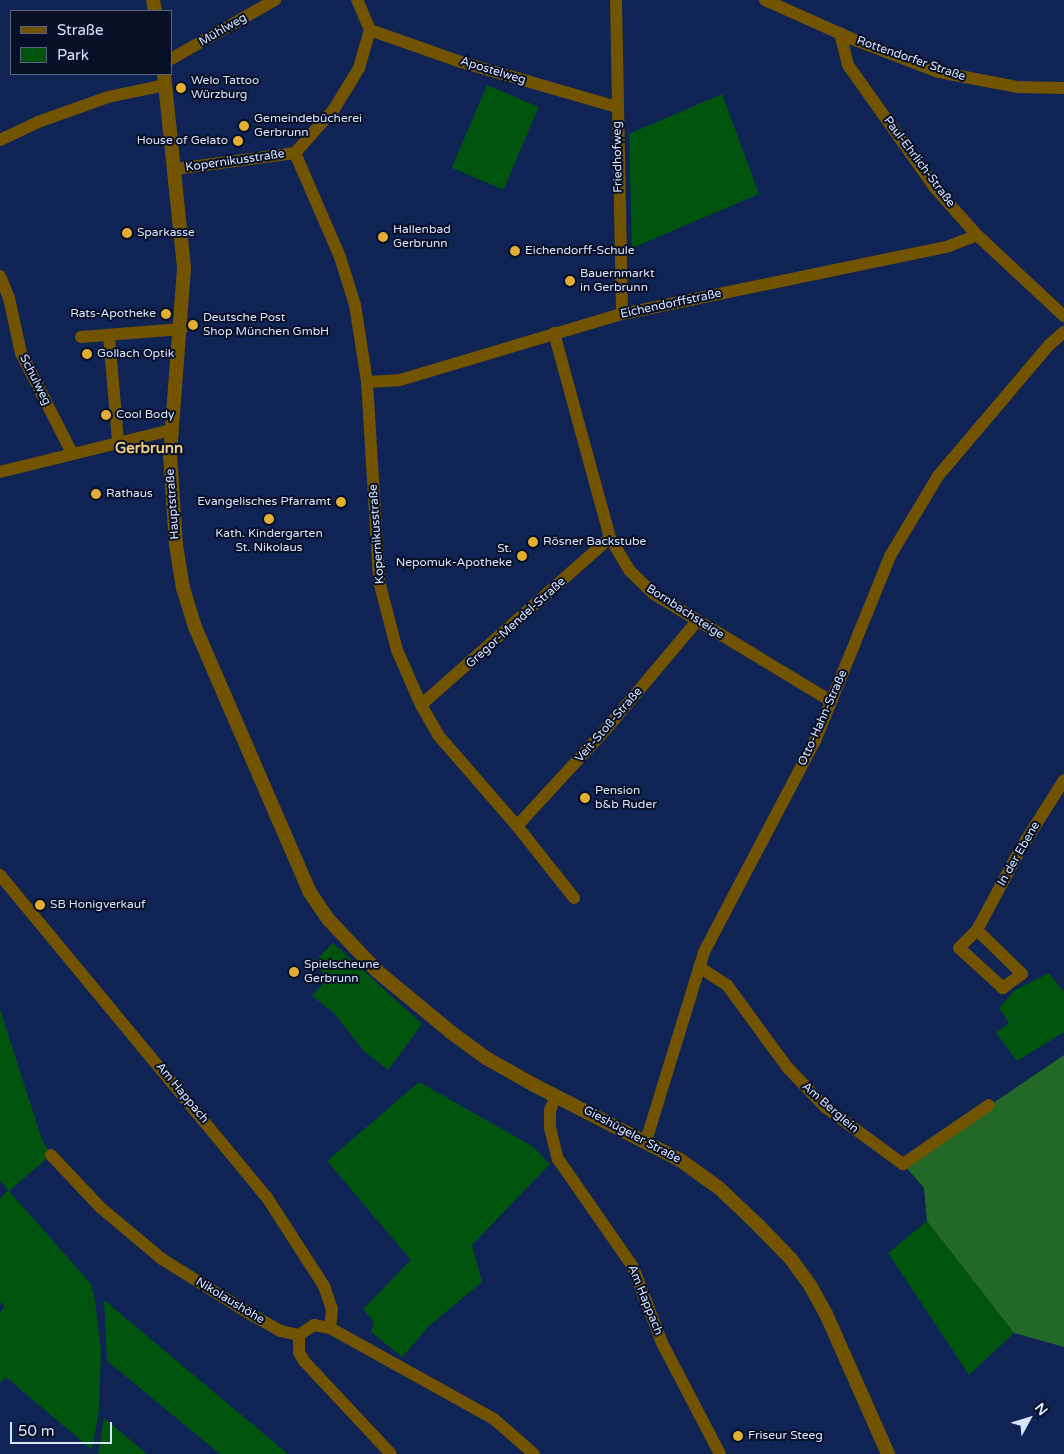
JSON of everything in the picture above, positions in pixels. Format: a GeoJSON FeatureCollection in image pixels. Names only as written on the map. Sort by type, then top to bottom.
{"type":"FeatureCollection","features":[{"type":"Feature","properties":{"kind":"street","name":"Mühlweg"},"geometry":{"type":"LineString","coordinates":[[172,58],[275,0]]}},
{"type":"Feature","properties":{"kind":"street"},"geometry":{"type":"LineString","coordinates":[[357,0],[370,30]]}},
{"type":"Feature","properties":{"kind":"street","name":"Friedhofweg"},"geometry":{"type":"LineString","coordinates":[[616,0],[622,314]]}},
{"type":"Feature","properties":{"kind":"street","name":"Rottendorfer Straße"},"geometry":{"type":"LineString","coordinates":[[765,0],[840,33],[939,72],[975,81],[1017,87],[1064,88]]}},
{"type":"Feature","properties":{"kind":"street"},"geometry":{"type":"LineString","coordinates":[[795,0],[799,14]]}},
{"type":"Feature","properties":{"kind":"street","name":"Apostelweg"},"geometry":{"type":"LineString","coordinates":[[370,30],[461,62],[617,107]]}},
{"type":"Feature","properties":{"kind":"street","name":"Kopernikusstraße"},"geometry":{"type":"LineString","coordinates":[[175,169],[295,153],[339,101],[359,68],[370,30]]}},
{"type":"Feature","properties":{"kind":"street","name":"Paul-Ehrlich-Straße"},"geometry":{"type":"LineString","coordinates":[[840,33],[848,65],[935,188],[977,234],[1064,316]]}},
{"type":"Feature","properties":{"kind":"street"},"geometry":{"type":"LineString","coordinates":[[0,140],[38,122],[165,79]]}},
{"type":"Feature","properties":{"kind":"street","name":"Hauptstraße"},"geometry":{"type":"LineString","coordinates":[[165,79],[184,268],[182,329],[170,430],[176,545],[183,588],[195,627],[279,827],[319,907]]}},
{"type":"Feature","properties":{"kind":"street","name":"Kopernikusstraße"},"geometry":{"type":"LineString","coordinates":[[295,153],[340,257],[355,305],[367,382],[379,581],[397,650],[421,705],[438,735],[518,826],[574,898]]}},
{"type":"Feature","properties":{"kind":"street","name":"Eichendorffstraße"},"geometry":{"type":"LineString","coordinates":[[367,382],[400,380],[622,314],[948,246],[977,234]]}},
{"type":"Feature","properties":{"kind":"street","name":"Schulweg"},"geometry":{"type":"LineString","coordinates":[[0,276],[9,298],[21,353],[72,453]]}},
{"type":"Feature","properties":{"kind":"street"},"geometry":{"type":"LineString","coordinates":[[81,337],[182,329]]}},
{"type":"Feature","properties":{"kind":"street","name":"Otto-Hahn-Straße"},"geometry":{"type":"LineString","coordinates":[[646,1141],[698,967],[815,741],[890,556],[923,498],[1048,345],[1064,332]]}},
{"type":"Feature","properties":{"kind":"street","name":"Bornbachsteige"},"geometry":{"type":"LineString","coordinates":[[554,333],[610,538],[630,571],[647,590],[831,701]]}},
{"type":"Feature","properties":{"kind":"street"},"geometry":{"type":"LineString","coordinates":[[109,336],[118,440]]}},
{"type":"Feature","properties":{"kind":"street"},"geometry":{"type":"LineString","coordinates":[[0,472],[118,440],[170,430]]}},
{"type":"Feature","properties":{"kind":"street","name":"Gregor-Mendel-Straße"},"geometry":{"type":"LineString","coordinates":[[421,705],[610,538]]}},
{"type":"Feature","properties":{"kind":"street","name":"Veit-Stoß-Straße"},"geometry":{"type":"LineString","coordinates":[[518,826],[607,728],[697,621]]}},
{"type":"Feature","properties":{"kind":"street","name":"In der Ebene"},"geometry":{"type":"LineString","coordinates":[[977,930],[1022,974],[1002,988],[959,948],[977,930],[1021,848],[1064,780]]}},
{"type":"Feature","properties":{"kind":"street","name":"Am Happach"},"geometry":{"type":"LineString","coordinates":[[0,875],[266,1196],[324,1286],[332,1309],[330,1328]]}},
{"type":"Feature","properties":{"kind":"street","name":"Gieshügeler Straße"},"geometry":{"type":"LineString","coordinates":[[319,907],[377,971],[433,1019],[486,1058],[646,1141],[680,1160],[719,1188],[791,1259],[826,1314],[888,1454]]}},
{"type":"Feature","properties":{"kind":"street","name":"Am Berglein"},"geometry":{"type":"LineString","coordinates":[[698,967],[727,986],[782,1060],[813,1096],[848,1126],[903,1164],[989,1105]]}},
{"type":"Feature","properties":{"kind":"street","name":"Am Happach"},"geometry":{"type":"LineString","coordinates":[[556,1096],[550,1110],[550,1128],[558,1159],[632,1266],[662,1343],[720,1454]]}},
{"type":"Feature","properties":{"kind":"street","name":"Nikolaushöhe"},"geometry":{"type":"LineString","coordinates":[[51,1155],[101,1208],[162,1259],[250,1314],[282,1331],[299,1335]]}},
{"type":"Feature","properties":{"kind":"street"},"geometry":{"type":"LineString","coordinates":[[391,1454],[304,1361],[299,1352],[299,1335],[314,1325],[330,1328],[494,1419],[534,1454]]}},
{"type":"Feature","properties":{"kind":"green space"},"geometry":{"type":"Polygon","coordinates":[[[487,85],[539,107],[503,190],[452,168],[487,85]]]}},
{"type":"Feature","properties":{"kind":"green space"},"geometry":{"type":"Polygon","coordinates":[[[722,94],[759,194],[632,248],[629,134],[722,94]]]}},
{"type":"Feature","properties":{"kind":"green space"},"geometry":{"type":"Polygon","coordinates":[[[333,943],[422,1024],[388,1070],[363,1050],[333,1012],[312,996],[328,978],[313,963],[333,943]]]}},
{"type":"Feature","properties":{"kind":"green space"},"geometry":{"type":"Polygon","coordinates":[[[1049,973],[1064,992],[1064,1032],[1017,1061],[996,1033],[1009,1023],[999,1008],[1015,990],[1049,973]]]}},
{"type":"Feature","properties":{"kind":"green space"},"geometry":{"type":"Polygon","coordinates":[[[0,1009],[42,1140],[51,1155],[9,1191],[91,1284],[95,1301],[101,1352],[99,1410],[92,1450],[6,1377],[0,1383],[0,1312],[5,1306],[0,1302],[0,1199],[8,1190],[0,1181],[0,1009]]]}},
{"type":"Feature","properties":{"kind":"green space"},"geometry":{"type":"Polygon","coordinates":[[[1064,1055],[1064,1347],[1014,1333],[927,1221],[924,1188],[903,1164],[1064,1055]]]}},
{"type":"Feature","properties":{"kind":"green space"},"geometry":{"type":"Polygon","coordinates":[[[419,1082],[532,1146],[550,1164],[472,1245],[482,1282],[429,1326],[402,1357],[371,1332],[374,1322],[363,1309],[411,1260],[327,1161],[419,1082]]]}},
{"type":"Feature","properties":{"kind":"green space"},"geometry":{"type":"Polygon","coordinates":[[[927,1221],[1014,1333],[969,1375],[888,1253],[927,1221]]]}},
{"type":"Feature","properties":{"kind":"green space"},"geometry":{"type":"Polygon","coordinates":[[[104,1300],[288,1454],[220,1454],[107,1361],[104,1300]]]}},
{"type":"Feature","properties":{"kind":"green space"},"geometry":{"type":"Polygon","coordinates":[[[104,1418],[147,1454],[98,1454],[104,1418]]]}},
{"type":"Feature","properties":{"kind":"place","name":"Welo Tattoo Würzburg"},"geometry":{"type":"Point","coordinates":[181,88]}},
{"type":"Feature","properties":{"kind":"place","name":"Gemeindebücherei Gerbrunn"},"geometry":{"type":"Point","coordinates":[244,126]}},
{"type":"Feature","properties":{"kind":"place","name":"House of Gelato"},"geometry":{"type":"Point","coordinates":[238,141]}},
{"type":"Feature","properties":{"kind":"place","name":"Sparkasse"},"geometry":{"type":"Point","coordinates":[127,233]}},
{"type":"Feature","properties":{"kind":"place","name":"Hallenbad Gerbrunn"},"geometry":{"type":"Point","coordinates":[383,237]}},
{"type":"Feature","properties":{"kind":"place","name":"Eichendorff-Schule"},"geometry":{"type":"Point","coordinates":[515,251]}},
{"type":"Feature","properties":{"kind":"place","name":"Bauernmarkt in Gerbrunn"},"geometry":{"type":"Point","coordinates":[570,281]}},
{"type":"Feature","properties":{"kind":"place","name":"Rats-Apotheke"},"geometry":{"type":"Point","coordinates":[166,314]}},
{"type":"Feature","properties":{"kind":"place","name":"Deutsche Post Shop München GmbH"},"geometry":{"type":"Point","coordinates":[193,325]}},
{"type":"Feature","properties":{"kind":"place","name":"Gollach Optik"},"geometry":{"type":"Point","coordinates":[87,354]}},
{"type":"Feature","properties":{"kind":"place","name":"Cool Body"},"geometry":{"type":"Point","coordinates":[106,415]}},
{"type":"Feature","properties":{"kind":"place","name":"Rathaus"},"geometry":{"type":"Point","coordinates":[96,494]}},
{"type":"Feature","properties":{"kind":"place","name":"Evangelisches Pfarramt"},"geometry":{"type":"Point","coordinates":[341,502]}},
{"type":"Feature","properties":{"kind":"place","name":"Kath. Kindergarten St. Nikolaus"},"geometry":{"type":"Point","coordinates":[269,519]}},
{"type":"Feature","properties":{"kind":"place","name":"Rösner Backstube"},"geometry":{"type":"Point","coordinates":[533,542]}},
{"type":"Feature","properties":{"kind":"place","name":"St. Nepomuk-Apotheke"},"geometry":{"type":"Point","coordinates":[522,556]}},
{"type":"Feature","properties":{"kind":"place","name":"Pension b&b Ruder"},"geometry":{"type":"Point","coordinates":[585,798]}},
{"type":"Feature","properties":{"kind":"place","name":"SB Honigverkauf"},"geometry":{"type":"Point","coordinates":[40,905]}},
{"type":"Feature","properties":{"kind":"place","name":"Spielscheune Gerbrunn"},"geometry":{"type":"Point","coordinates":[294,972]}},
{"type":"Feature","properties":{"kind":"place","name":"Friseur Steeg"},"geometry":{"type":"Point","coordinates":[738,1436]}},
{"type":"Feature","properties":{"kind":"district","name":"Gerbrunn"},"geometry":{"type":"Point","coordinates":[149,449]}}]}
